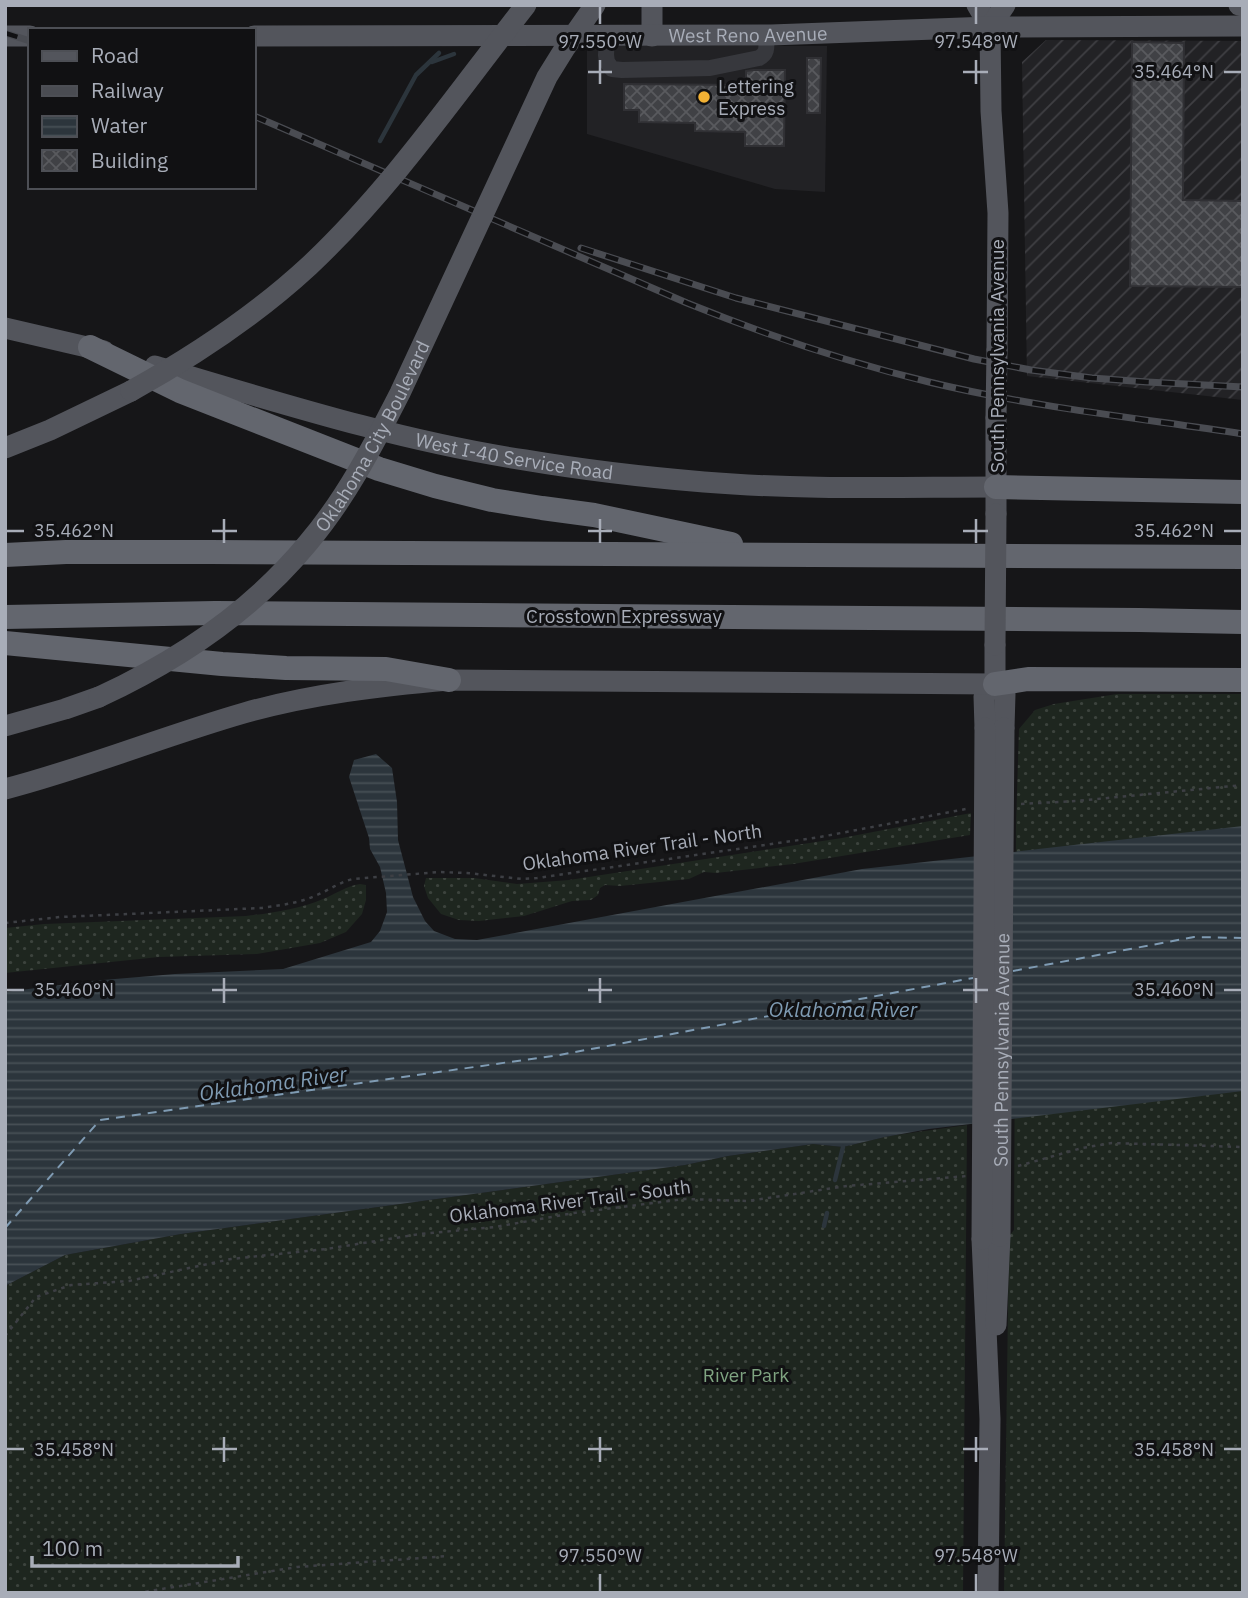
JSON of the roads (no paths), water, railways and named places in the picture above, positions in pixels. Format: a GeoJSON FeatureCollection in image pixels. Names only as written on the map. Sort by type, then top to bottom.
{"type":"FeatureCollection","features":[{"type":"Feature","properties":{"kind":"highway"},"geometry":{"type":"LineString","coordinates":[[90,347],[180,390],[379,469],[435,486],[492,500],[594,514],[780,555]]}},
{"type":"Feature","properties":{"kind":"highway"},"geometry":{"type":"LineString","coordinates":[[996,487],[1243,492]]}},
{"type":"Feature","properties":{"kind":"highway"},"geometry":{"type":"LineString","coordinates":[[5,555],[66,552],[1243,557]]}},
{"type":"Feature","properties":{"kind":"highway","name":"Crosstown Expressway"},"geometry":{"type":"LineString","coordinates":[[5,617],[229,613],[1243,622]]}},
{"type":"Feature","properties":{"kind":"highway"},"geometry":{"type":"LineString","coordinates":[[5,643],[222,664],[386,670],[449,680]]}},
{"type":"Feature","properties":{"kind":"highway"},"geometry":{"type":"LineString","coordinates":[[995,684],[1028,679],[1243,680]]}},
{"type":"Feature","properties":{"kind":"main road"},"geometry":{"type":"LineString","coordinates":[[5,448],[58,426],[159,375],[220,337],[284,288],[342,232],[401,167],[527,5]]}},
{"type":"Feature","properties":{"kind":"main road","name":"Oklahoma City Boulevard"},"geometry":{"type":"LineString","coordinates":[[5,726],[99,696],[160,666],[213,632],[238,612],[289,565],[309,542],[335,507],[376,441],[547,77],[595,5]]}},
{"type":"Feature","properties":{"kind":"main road"},"geometry":{"type":"LineString","coordinates":[[652,5],[652,36]]}},
{"type":"Feature","properties":{"kind":"main road","name":"South Pennsylvania Avenue"},"geometry":{"type":"LineString","coordinates":[[977,5],[990,27],[991,111],[998,221],[995,684],[1005,694],[994,728],[991,1238],[1000,1275],[990,1419],[988,1593]]}},
{"type":"Feature","properties":{"kind":"main road"},"geometry":{"type":"LineString","coordinates":[[990,27],[1005,5]]}},
{"type":"Feature","properties":{"kind":"main road","name":"West Reno Avenue"},"geometry":{"type":"LineString","coordinates":[[256,36],[765,35],[990,27],[1243,26]]}},
{"type":"Feature","properties":{"kind":"main road"},"geometry":{"type":"LineString","coordinates":[[5,36],[28,36]]}},
{"type":"Feature","properties":{"kind":"main road","name":"West I-40 Service Road"},"geometry":{"type":"LineString","coordinates":[[5,328],[90,347],[397,435],[522,460],[612,473],[705,482],[786,486],[996,487]]}},
{"type":"Feature","properties":{"kind":"main road"},"geometry":{"type":"LineString","coordinates":[[5,789],[244,713],[388,685],[449,680],[995,684]]}},
{"type":"Feature","properties":{"kind":"lane"},"geometry":{"type":"LineString","coordinates":[[607,36],[607,62],[612,69],[622,70],[710,68],[759,58],[764,56],[766,50],[765,35]]}},
{"type":"Feature","properties":{"kind":"water","name":"Oklahoma River"},"geometry":{"type":"Polygon","coordinates":[[[376,754],[392,768],[397,802],[398,840],[413,897],[425,921],[434,931],[455,939],[477,940],[862,869],[1243,826],[1243,1091],[929,1129],[843,1147],[813,1144],[685,1165],[181,1234],[65,1255],[5,1286],[5,992],[175,974],[283,969],[371,942],[380,931],[387,912],[386,893],[380,867],[370,849],[369,838],[349,777],[354,760],[376,754]]]}},
{"type":"Feature","properties":{"kind":"waterway"},"geometry":{"type":"LineString","coordinates":[[380,141],[416,75],[439,53]]}},
{"type":"Feature","properties":{"kind":"waterway"},"geometry":{"type":"LineString","coordinates":[[432,62],[454,54]]}},
{"type":"Feature","properties":{"kind":"waterway"},"geometry":{"type":"LineString","coordinates":[[835,1180],[843,1147]]}},
{"type":"Feature","properties":{"kind":"waterway"},"geometry":{"type":"LineString","coordinates":[[824,1226],[827,1213]]}},
{"type":"Feature","properties":{"kind":"railway"},"geometry":{"type":"LineString","coordinates":[[5,33],[28,40]]}},
{"type":"Feature","properties":{"kind":"railway"},"geometry":{"type":"LineString","coordinates":[[256,117],[687,303],[806,347],[867,366],[968,391],[1243,434]]}},
{"type":"Feature","properties":{"kind":"railway"},"geometry":{"type":"LineString","coordinates":[[581,248],[736,298],[974,359],[1092,378],[1243,387]]}},
{"type":"Feature","properties":{"kind":"place","name":"Lettering Express"},"geometry":{"type":"Point","coordinates":[704,97]}},
{"type":"Feature","properties":{"kind":"park label","name":"River Park"},"geometry":{"type":"Point","coordinates":[746,1375]}}]}
